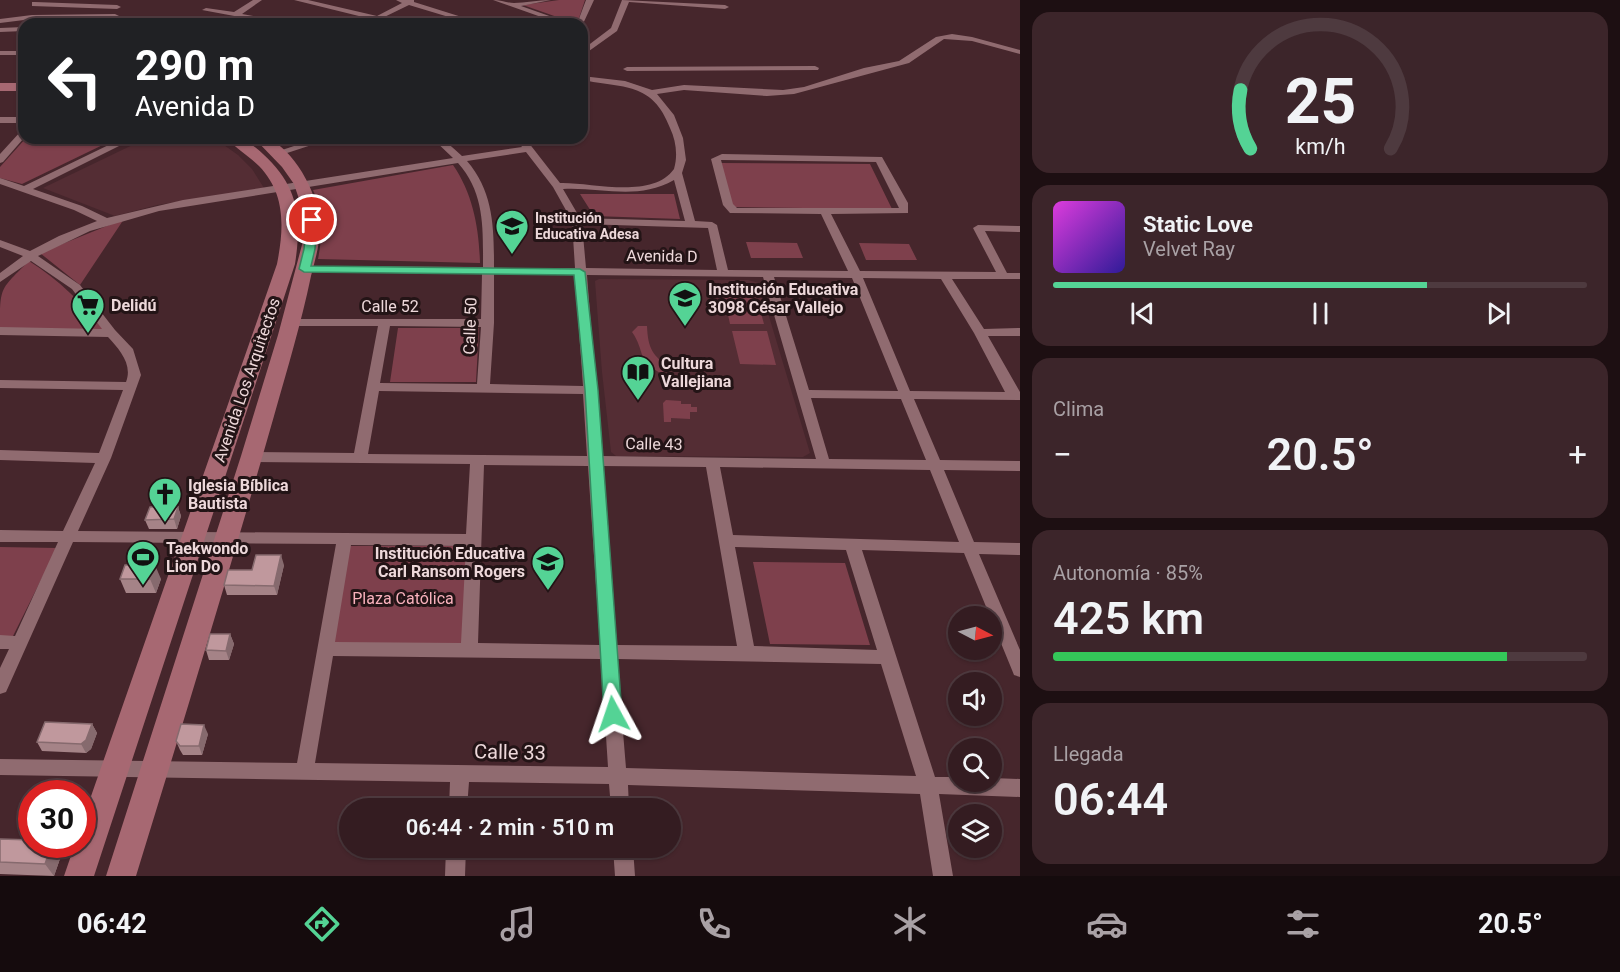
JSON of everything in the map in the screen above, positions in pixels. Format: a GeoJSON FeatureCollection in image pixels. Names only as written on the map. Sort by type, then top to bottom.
{"type":"FeatureCollection","features":[{"type":"Feature","properties":{"kind":"main road"},"geometry":{"type":"LineString","coordinates":[[0,80],[18,80]]}},
{"type":"Feature","properties":{"kind":"main road"},"geometry":{"type":"LineString","coordinates":[[0,87],[18,87]]}},
{"type":"Feature","properties":{"kind":"main road","name":"Avenida Los Arquitectos"},"geometry":{"type":"LineString","coordinates":[[242,144],[293,187]]}},
{"type":"Feature","properties":{"kind":"main road","name":"Avenida Los Arquitectos"},"geometry":{"type":"LineString","coordinates":[[121,876],[252,457],[292,322],[310,249],[312,220],[293,187],[278,153],[268,144]]}},
{"type":"Feature","properties":{"kind":"main road","name":"Avenida Los Arquitectos"},"geometry":{"type":"LineString","coordinates":[[80,876],[286,264],[291,240],[293,187]]}},
{"type":"Feature","properties":{"kind":"street"},"geometry":{"type":"LineString","coordinates":[[236,14],[258,0]]}},
{"type":"Feature","properties":{"kind":"street"},"geometry":{"type":"LineString","coordinates":[[298,0],[378,18],[407,1],[461,18]]}},
{"type":"Feature","properties":{"kind":"street"},"geometry":{"type":"LineString","coordinates":[[497,0],[551,18]]}},
{"type":"Feature","properties":{"kind":"street"},"geometry":{"type":"LineString","coordinates":[[514,5],[547,0]]}},
{"type":"Feature","properties":{"kind":"street"},"geometry":{"type":"LineString","coordinates":[[583,18],[590,0]]}},
{"type":"Feature","properties":{"kind":"street"},"geometry":{"type":"LineString","coordinates":[[588,49],[614,29],[626,0],[725,7]]}},
{"type":"Feature","properties":{"kind":"street"},"geometry":{"type":"LineString","coordinates":[[35,4],[117,7]]}},
{"type":"Feature","properties":{"kind":"street"},"geometry":{"type":"LineString","coordinates":[[32,17],[45,4]]}},
{"type":"Feature","properties":{"kind":"street"},"geometry":{"type":"LineString","coordinates":[[206,10],[258,18]]}},
{"type":"Feature","properties":{"kind":"street"},"geometry":{"type":"LineString","coordinates":[[24,18],[115,16],[113,18]]}},
{"type":"Feature","properties":{"kind":"street"},"geometry":{"type":"LineString","coordinates":[[0,21],[18,19]]}},
{"type":"Feature","properties":{"kind":"street"},"geometry":{"type":"LineString","coordinates":[[0,30],[18,29]]}},
{"type":"Feature","properties":{"kind":"street"},"geometry":{"type":"LineString","coordinates":[[627,69],[791,80],[903,62],[942,37],[963,38],[1020,52]]}},
{"type":"Feature","properties":{"kind":"street"},"geometry":{"type":"LineString","coordinates":[[0,53],[18,53]]}},
{"type":"Feature","properties":{"kind":"street"},"geometry":{"type":"LineString","coordinates":[[652,93],[673,89],[765,93],[815,68]]}},
{"type":"Feature","properties":{"kind":"street"},"geometry":{"type":"LineString","coordinates":[[557,186],[578,185],[631,191],[652,186],[677,173],[680,168],[677,133],[666,108],[652,93],[634,86],[588,79]]}},
{"type":"Feature","properties":{"kind":"street"},"geometry":{"type":"LineString","coordinates":[[0,120],[18,120]]}},
{"type":"Feature","properties":{"kind":"street"},"geometry":{"type":"LineString","coordinates":[[0,160],[18,140]]}},
{"type":"Feature","properties":{"kind":"street"},"geometry":{"type":"LineString","coordinates":[[25,189],[114,144]]}},
{"type":"Feature","properties":{"kind":"street"},"geometry":{"type":"LineString","coordinates":[[278,153],[308,144]]}},
{"type":"Feature","properties":{"kind":"street","name":"Calle 50"},"geometry":{"type":"LineString","coordinates":[[444,144],[461,159],[473,174],[481,189],[489,227],[489,323],[483,389]]}},
{"type":"Feature","properties":{"kind":"street"},"geometry":{"type":"LineString","coordinates":[[524,144],[557,186],[577,221],[619,798]]}},
{"type":"Feature","properties":{"kind":"street"},"geometry":{"type":"LineString","coordinates":[[0,279],[30,255],[107,222],[163,207],[528,149]]}},
{"type":"Feature","properties":{"kind":"street"},"geometry":{"type":"LineString","coordinates":[[723,157],[879,159],[903,203],[904,211],[825,212],[734,211],[728,205],[716,159],[723,157]]}},
{"type":"Feature","properties":{"kind":"street"},"geometry":{"type":"LineString","coordinates":[[677,173],[691,225]]}},
{"type":"Feature","properties":{"kind":"street"},"geometry":{"type":"LineString","coordinates":[[0,181],[107,222]]}},
{"type":"Feature","properties":{"kind":"street"},"geometry":{"type":"LineString","coordinates":[[825,212],[856,275],[1020,670]]}},
{"type":"Feature","properties":{"kind":"street"},"geometry":{"type":"LineString","coordinates":[[577,221],[712,225],[724,274]]}},
{"type":"Feature","properties":{"kind":"street"},"geometry":{"type":"LineString","coordinates":[[1003,275],[978,228],[1020,229]]}},
{"type":"Feature","properties":{"kind":"street"},"geometry":{"type":"LineString","coordinates":[[0,243],[30,255],[76,287],[111,333],[129,352],[135,375],[104,458],[0,687]]}},
{"type":"Feature","properties":{"kind":"street","name":"Avenida D"},"geometry":{"type":"LineString","coordinates":[[304,269],[1020,276]]}},
{"type":"Feature","properties":{"kind":"street"},"geometry":{"type":"LineString","coordinates":[[768,274],[824,464]]}},
{"type":"Feature","properties":{"kind":"street"},"geometry":{"type":"LineString","coordinates":[[944,275],[1017,396]]}},
{"type":"Feature","properties":{"kind":"street","name":"Calle 52"},"geometry":{"type":"LineString","coordinates":[[292,322],[489,323]]}},
{"type":"Feature","properties":{"kind":"street"},"geometry":{"type":"LineString","coordinates":[[360,458],[386,322]]}},
{"type":"Feature","properties":{"kind":"street"},"geometry":{"type":"LineString","coordinates":[[0,331],[111,333]]}},
{"type":"Feature","properties":{"kind":"street"},"geometry":{"type":"LineString","coordinates":[[980,333],[1020,333]]}},
{"type":"Feature","properties":{"kind":"street"},"geometry":{"type":"LineString","coordinates":[[0,384],[132,386]]}},
{"type":"Feature","properties":{"kind":"street"},"geometry":{"type":"LineString","coordinates":[[373,387],[591,390]]}},
{"type":"Feature","properties":{"kind":"street"},"geometry":{"type":"LineString","coordinates":[[803,394],[1017,396]]}},
{"type":"Feature","properties":{"kind":"street"},"geometry":{"type":"LineString","coordinates":[[0,455],[104,458]]}},
{"type":"Feature","properties":{"kind":"street","name":"Calle 43"},"geometry":{"type":"LineString","coordinates":[[252,457],[1020,466]]}},
{"type":"Feature","properties":{"kind":"street"},"geometry":{"type":"LineString","coordinates":[[469,651],[477,459]]}},
{"type":"Feature","properties":{"kind":"street"},"geometry":{"type":"LineString","coordinates":[[712,462],[747,653]]}},
{"type":"Feature","properties":{"kind":"street"},"geometry":{"type":"LineString","coordinates":[[0,536],[474,540]]}},
{"type":"Feature","properties":{"kind":"street"},"geometry":{"type":"LineString","coordinates":[[305,770],[344,540]]}},
{"type":"Feature","properties":{"kind":"street"},"geometry":{"type":"LineString","coordinates":[[726,541],[1020,549]]}},
{"type":"Feature","properties":{"kind":"street"},"geometry":{"type":"LineString","coordinates":[[852,544],[928,785],[943,876]]}},
{"type":"Feature","properties":{"kind":"street"},"geometry":{"type":"LineString","coordinates":[[0,642],[21,643]]}},
{"type":"Feature","properties":{"kind":"street"},"geometry":{"type":"LineString","coordinates":[[326,649],[747,653],[887,657]]}},
{"type":"Feature","properties":{"kind":"street","name":"Calle 33"},"geometry":{"type":"LineString","coordinates":[[0,767],[618,776],[1020,788]]}},
{"type":"Feature","properties":{"kind":"street"},"geometry":{"type":"LineString","coordinates":[[459,798],[460,773]]}},
{"type":"Feature","properties":{"kind":"street"},"geometry":{"type":"LineString","coordinates":[[455,876],[456,858]]}},
{"type":"Feature","properties":{"kind":"street"},"geometry":{"type":"LineString","coordinates":[[624,858],[625,876]]}},
{"type":"Feature","properties":{"kind":"shaded area"},"geometry":{"type":"Polygon","coordinates":[[[135,144],[222,144],[252,169],[264,188],[157,205],[115,216],[43,188],[135,144]]]}},
{"type":"Feature","properties":{"kind":"shaded area","name":"Institución Educativa 3098 César Vallejo"},"geometry":{"type":"Polygon","coordinates":[[[599,279],[748,280],[759,283],[810,453],[803,457],[616,456],[611,452],[595,281],[599,279]]]}},
{"type":"Feature","properties":{"kind":"green space"},"geometry":{"type":"Polygon","coordinates":[[[559,0],[585,0],[579,18],[560,18],[523,5],[559,0]]]}},
{"type":"Feature","properties":{"kind":"green space"},"geometry":{"type":"Polygon","coordinates":[[[21,144],[105,144],[22,184],[0,178],[0,167],[21,144]]]}},
{"type":"Feature","properties":{"kind":"green space"},"geometry":{"type":"Polygon","coordinates":[[[719,163],[870,164],[892,209],[731,207],[719,163]]]}},
{"type":"Feature","properties":{"kind":"green space"},"geometry":{"type":"Polygon","coordinates":[[[453,165],[466,188],[474,212],[480,263],[318,259],[321,224],[319,207],[313,190],[453,165]]]}},
{"type":"Feature","properties":{"kind":"green space"},"geometry":{"type":"Polygon","coordinates":[[[580,194],[674,194],[680,219],[594,216],[580,194]]]}},
{"type":"Feature","properties":{"kind":"green space"},"geometry":{"type":"Polygon","coordinates":[[[124,219],[80,285],[40,253],[124,219]]]}},
{"type":"Feature","properties":{"kind":"green space"},"geometry":{"type":"Polygon","coordinates":[[[746,242],[797,243],[803,258],[751,258],[746,242]]]}},
{"type":"Feature","properties":{"kind":"green space"},"geometry":{"type":"Polygon","coordinates":[[[859,243],[909,244],[917,260],[866,260],[859,243]]]}},
{"type":"Feature","properties":{"kind":"green space"},"geometry":{"type":"Polygon","coordinates":[[[29,261],[70,293],[106,331],[0,329],[0,304],[4,290],[29,261]]]}},
{"type":"Feature","properties":{"kind":"green space"},"geometry":{"type":"Polygon","coordinates":[[[722,287],[754,288],[764,324],[730,324],[722,287]]]}},
{"type":"Feature","properties":{"kind":"green space"},"geometry":{"type":"Polygon","coordinates":[[[638,326],[647,326],[652,351],[671,368],[662,374],[644,359],[632,332],[638,326]]]}},
{"type":"Feature","properties":{"kind":"green space"},"geometry":{"type":"Polygon","coordinates":[[[398,328],[479,328],[476,382],[390,382],[398,328]]]}},
{"type":"Feature","properties":{"kind":"green space"},"geometry":{"type":"Polygon","coordinates":[[[732,331],[767,331],[776,365],[740,364],[732,331]]]}},
{"type":"Feature","properties":{"kind":"green space"},"geometry":{"type":"Polygon","coordinates":[[[666,400],[691,404],[691,407],[697,407],[697,412],[690,412],[690,419],[671,418],[671,422],[664,422],[663,403],[666,400]]]}},
{"type":"Feature","properties":{"kind":"green space","name":"Plaza Católica"},"geometry":{"type":"Polygon","coordinates":[[[349,546],[468,546],[469,651],[325,649],[349,546]]]}},
{"type":"Feature","properties":{"kind":"green space"},"geometry":{"type":"Polygon","coordinates":[[[0,547],[57,548],[12,638],[0,639],[0,547]]]}},
{"type":"Feature","properties":{"kind":"green space"},"geometry":{"type":"Polygon","coordinates":[[[753,562],[845,563],[870,645],[770,644],[753,562]]]}},
{"type":"Feature","properties":{"kind":"building"},"geometry":{"type":"Polygon","coordinates":[[[150,507],[178,507],[174,519],[145,520],[150,507]]]}},
{"type":"Feature","properties":{"kind":"building"},"geometry":{"type":"Polygon","coordinates":[[[256,555],[281,555],[274,586],[224,585],[228,570],[252,570],[256,555]]]}},
{"type":"Feature","properties":{"kind":"building"},"geometry":{"type":"Polygon","coordinates":[[[125,565],[155,565],[150,579],[120,579],[125,565]]]}},
{"type":"Feature","properties":{"kind":"building"},"geometry":{"type":"Polygon","coordinates":[[[210,634],[230,634],[226,651],[206,650],[210,634]]]}},
{"type":"Feature","properties":{"kind":"building"},"geometry":{"type":"Polygon","coordinates":[[[45,722],[92,724],[86,740],[81,744],[37,742],[45,722]]]}},
{"type":"Feature","properties":{"kind":"building"},"geometry":{"type":"Polygon","coordinates":[[[181,724],[204,725],[199,746],[180,746],[176,741],[181,724]]]}},
{"type":"Feature","properties":{"kind":"building"},"geometry":{"type":"Polygon","coordinates":[[[0,839],[18,840],[18,858],[47,858],[45,864],[0,862],[0,839]]]}},
{"type":"Feature","properties":{"kind":"place","name":"Institución Educativa Adesa"},"geometry":{"type":"Point","coordinates":[512,255]}},
{"type":"Feature","properties":{"kind":"place","name":"Institución Educativa 3098 César Vallejo"},"geometry":{"type":"Point","coordinates":[685,327]}},
{"type":"Feature","properties":{"kind":"place","name":"Delidú"},"geometry":{"type":"Point","coordinates":[88,334]}},
{"type":"Feature","properties":{"kind":"place","name":"Cultura Vallejiana"},"geometry":{"type":"Point","coordinates":[638,401]}},
{"type":"Feature","properties":{"kind":"place","name":"Iglesia Bíblica Bautista"},"geometry":{"type":"Point","coordinates":[165,523]}},
{"type":"Feature","properties":{"kind":"place","name":"Taekwondo Lion Do"},"geometry":{"type":"Point","coordinates":[143,586]}},
{"type":"Feature","properties":{"kind":"place","name":"Institución Educativa Carl Ransom Rogers"},"geometry":{"type":"Point","coordinates":[548,591]}},
{"type":"Feature","properties":{"kind":"route"},"geometry":{"type":"LineString","coordinates":[[312,220],[310,249],[304,269],[580,272],[591,390],[613,714]]}}]}
